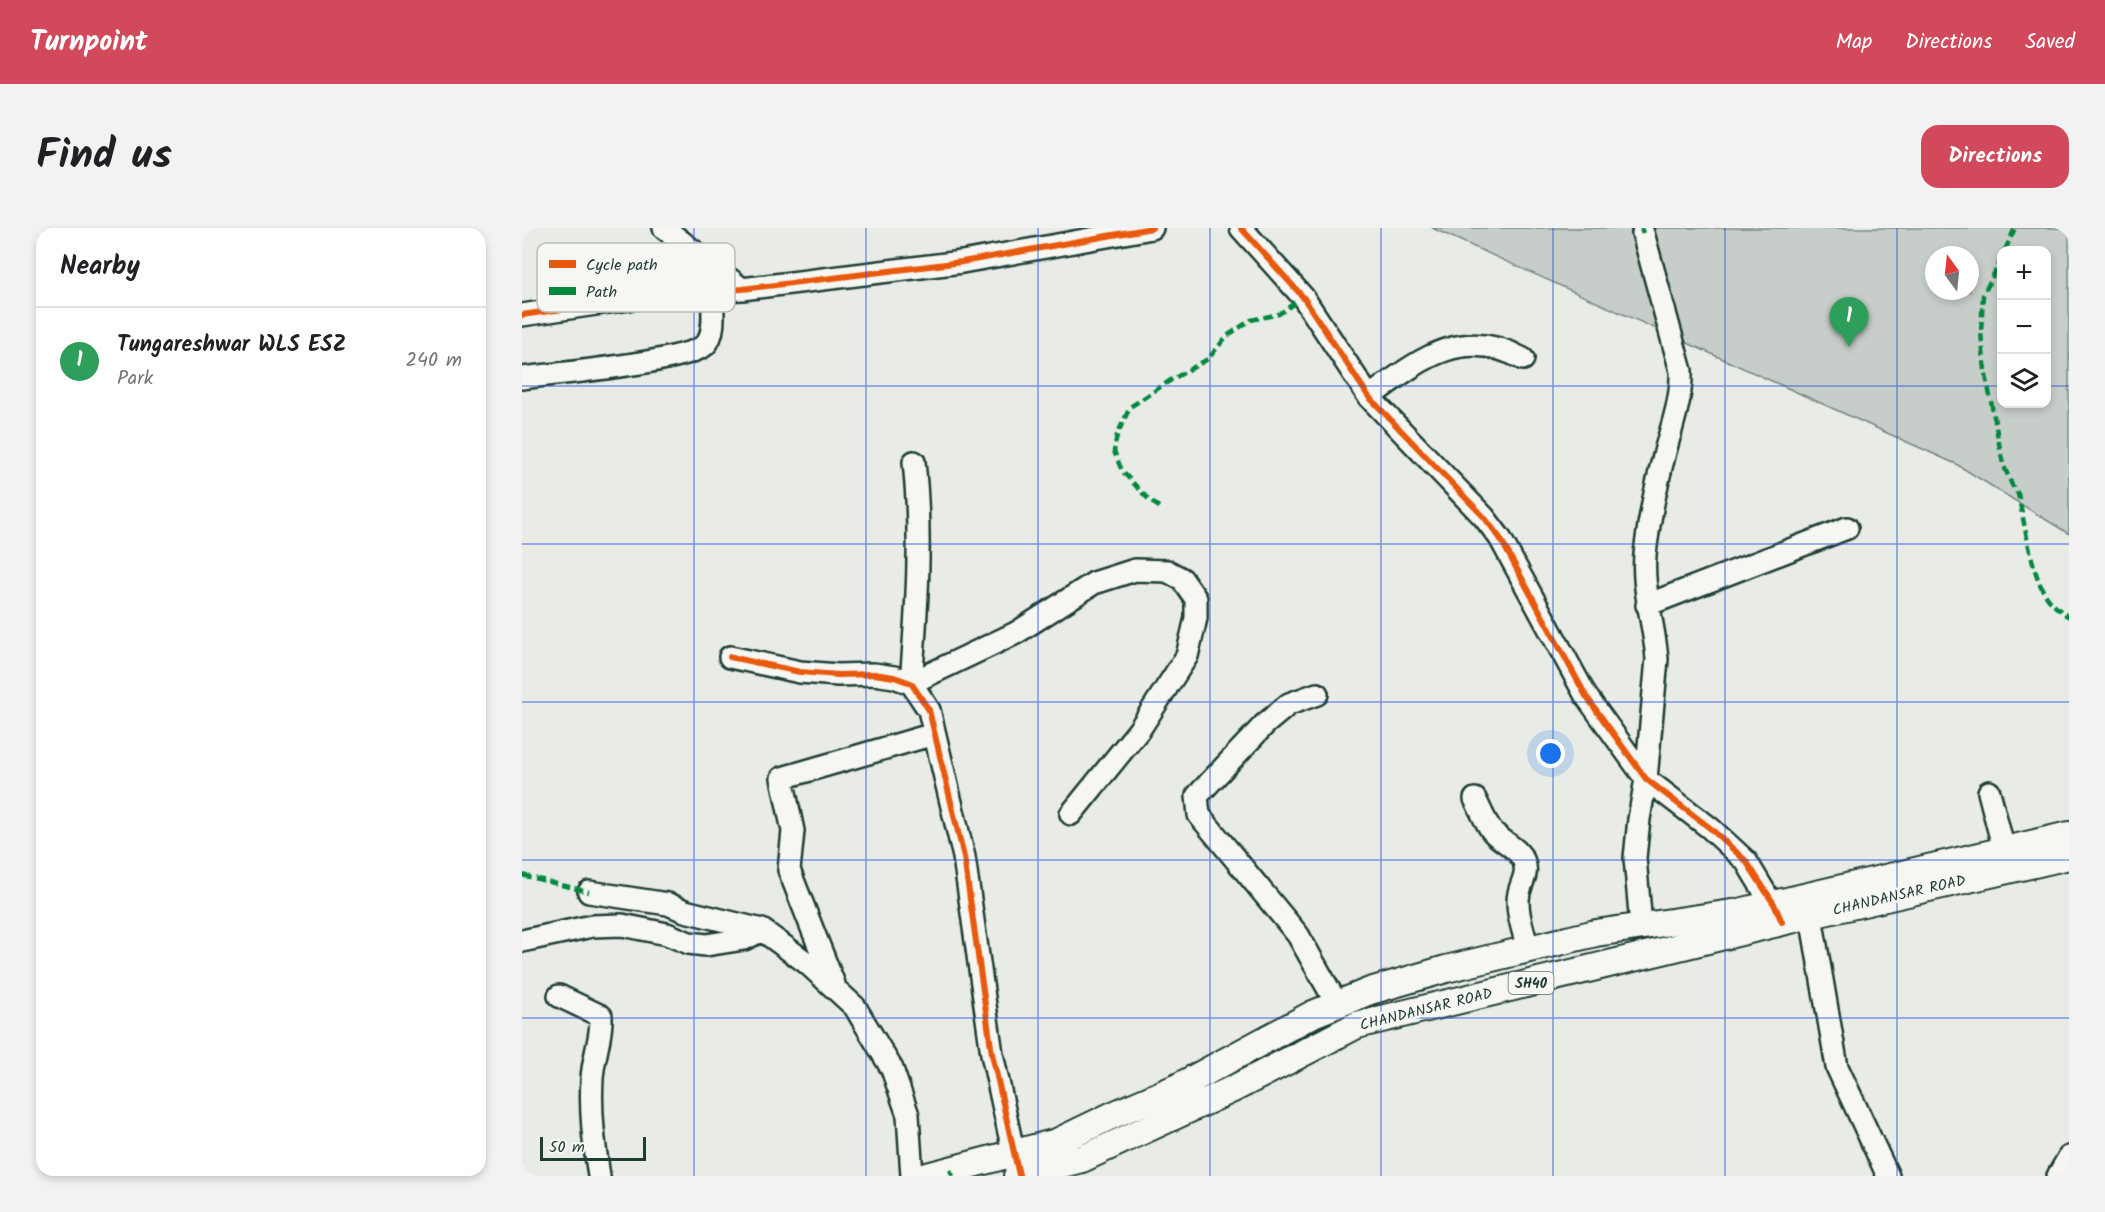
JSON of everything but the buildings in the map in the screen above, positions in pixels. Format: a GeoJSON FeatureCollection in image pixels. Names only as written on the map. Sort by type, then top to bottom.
{"type":"FeatureCollection","features":[{"type":"Feature","properties":{"kind":"main road"},"geometry":{"type":"LineString","coordinates":[[927,1176],[1016,1168],[1057,1142],[1178,1088],[1313,1014],[1381,988],[1528,949],[1641,925],[1739,912],[1778,913],[2004,850],[2069,835]]}},
{"type":"Feature","properties":{"kind":"main road","name":"CHANDANSAR ROAD"},"geometry":{"type":"LineString","coordinates":[[1809,905],[2069,856]]}},
{"type":"Feature","properties":{"kind":"main road","name":"CHANDANSAR ROAD"},"geometry":{"type":"LineString","coordinates":[[1016,1168],[1082,1159],[1233,1089],[1357,1025],[1778,913]]}},
{"type":"Feature","properties":{"kind":"street"},"geometry":{"type":"LineString","coordinates":[[664,228],[683,243]]}},
{"type":"Feature","properties":{"kind":"street"},"geometry":{"type":"LineString","coordinates":[[735,290],[962,262],[1152,228]]}},
{"type":"Feature","properties":{"kind":"street"},"geometry":{"type":"LineString","coordinates":[[1242,228],[1303,297],[1369,398],[1484,517],[1500,538],[1586,696],[1646,779],[1710,828],[1746,861],[1778,913]]}},
{"type":"Feature","properties":{"kind":"street"},"geometry":{"type":"LineString","coordinates":[[1641,925],[1635,858],[1646,779],[1657,659],[1644,575],[1646,548],[1665,454],[1682,391],[1681,371],[1643,233]]}},
{"type":"Feature","properties":{"kind":"street"},"geometry":{"type":"LineString","coordinates":[[735,284],[742,290]]}},
{"type":"Feature","properties":{"kind":"street"},"geometry":{"type":"LineString","coordinates":[[522,315],[542,312]]}},
{"type":"Feature","properties":{"kind":"street"},"geometry":{"type":"LineString","coordinates":[[522,378],[644,362],[689,353],[705,345],[711,334],[712,312]]}},
{"type":"Feature","properties":{"kind":"street"},"geometry":{"type":"LineString","coordinates":[[1369,398],[1419,361],[1453,348],[1487,345],[1509,351],[1522,358]]}},
{"type":"Feature","properties":{"kind":"street"},"geometry":{"type":"LineString","coordinates":[[911,683],[919,591],[918,499],[914,462]]}},
{"type":"Feature","properties":{"kind":"street"},"geometry":{"type":"LineString","coordinates":[[1647,605],[1847,528]]}},
{"type":"Feature","properties":{"kind":"street"},"geometry":{"type":"LineString","coordinates":[[911,683],[1016,633],[1094,583],[1135,570],[1167,571],[1182,579],[1196,599],[1196,618],[1187,656],[1139,730],[1071,814]]}},
{"type":"Feature","properties":{"kind":"street"},"geometry":{"type":"LineString","coordinates":[[730,657],[800,672],[838,675],[874,674],[894,677],[911,683],[929,710],[964,857],[992,1054],[1016,1168]]}},
{"type":"Feature","properties":{"kind":"street"},"geometry":{"type":"LineString","coordinates":[[1317,694],[1289,704],[1265,724],[1197,796],[1197,806],[1199,815],[1298,935],[1337,1004]]}},
{"type":"Feature","properties":{"kind":"street"},"geometry":{"type":"LineString","coordinates":[[836,989],[789,870],[793,831],[782,778],[934,734]]}},
{"type":"Feature","properties":{"kind":"street"},"geometry":{"type":"LineString","coordinates":[[1989,792],[2004,850]]}},
{"type":"Feature","properties":{"kind":"street"},"geometry":{"type":"LineString","coordinates":[[1475,799],[1493,832],[1514,849],[1526,866],[1525,879],[1519,892],[1518,907],[1528,949]]}},
{"type":"Feature","properties":{"kind":"street"},"geometry":{"type":"LineString","coordinates":[[589,892],[668,904],[685,911],[762,930],[807,963],[855,1007],[892,1069],[908,1115],[912,1176]]}},
{"type":"Feature","properties":{"kind":"street"},"geometry":{"type":"LineString","coordinates":[[1809,905],[1837,1067],[1888,1176]]}},
{"type":"Feature","properties":{"kind":"street"},"geometry":{"type":"LineString","coordinates":[[522,941],[592,926],[622,925],[667,934],[689,943],[706,945],[744,939],[762,930]]}},
{"type":"Feature","properties":{"kind":"street"},"geometry":{"type":"LineString","coordinates":[[559,996],[601,1016],[602,1032],[592,1077],[591,1122],[599,1176]]}},
{"type":"Feature","properties":{"kind":"street"},"geometry":{"type":"LineString","coordinates":[[2058,1176],[2069,1157]]}},
{"type":"Feature","properties":{"kind":"shaded area"},"geometry":{"type":"Polygon","coordinates":[[[1432,228],[2069,228],[2069,534],[1956,464],[1432,228]]]}},
{"type":"Feature","properties":{"kind":"marked path"},"geometry":{"type":"LineString","coordinates":[[1641,228],[1643,233]]}},
{"type":"Feature","properties":{"kind":"marked path"},"geometry":{"type":"LineString","coordinates":[[2007,246],[2015,228]]}},
{"type":"Feature","properties":{"kind":"marked path"},"geometry":{"type":"LineString","coordinates":[[1997,268],[1983,295],[1981,333],[1985,370],[2003,464],[2018,494],[2040,585],[2047,598],[2069,617]]}},
{"type":"Feature","properties":{"kind":"marked path"},"geometry":{"type":"LineString","coordinates":[[1159,507],[1149,500],[1122,471],[1114,451],[1117,435],[1130,407],[1208,359],[1227,336],[1251,320],[1279,314],[1303,297]]}},
{"type":"Feature","properties":{"kind":"marked path"},"geometry":{"type":"LineString","coordinates":[[522,875],[589,892]]}},
{"type":"Feature","properties":{"kind":"marked path"},"geometry":{"type":"LineString","coordinates":[[950,1170],[953,1176]]}},
{"type":"Feature","properties":{"kind":"cycle path"},"geometry":{"type":"LineString","coordinates":[[735,289],[962,262],[1152,228]]}},
{"type":"Feature","properties":{"kind":"cycle path"},"geometry":{"type":"LineString","coordinates":[[1241,228],[1303,297],[1369,397],[1484,517],[1500,538],[1586,696],[1646,779],[1710,828],[1746,861],[1774,904],[1782,922]]}},
{"type":"Feature","properties":{"kind":"cycle path"},"geometry":{"type":"LineString","coordinates":[[522,315],[542,312]]}},
{"type":"Feature","properties":{"kind":"cycle path"},"geometry":{"type":"LineString","coordinates":[[730,657],[800,672],[838,675],[874,674],[894,677],[911,683],[929,710],[964,857],[992,1054],[1019,1175]]}},
{"type":"Feature","properties":{"kind":"place","name":"Tungareshwar WLS ESZ"},"geometry":{"type":"Point","coordinates":[1849,347]}}]}
